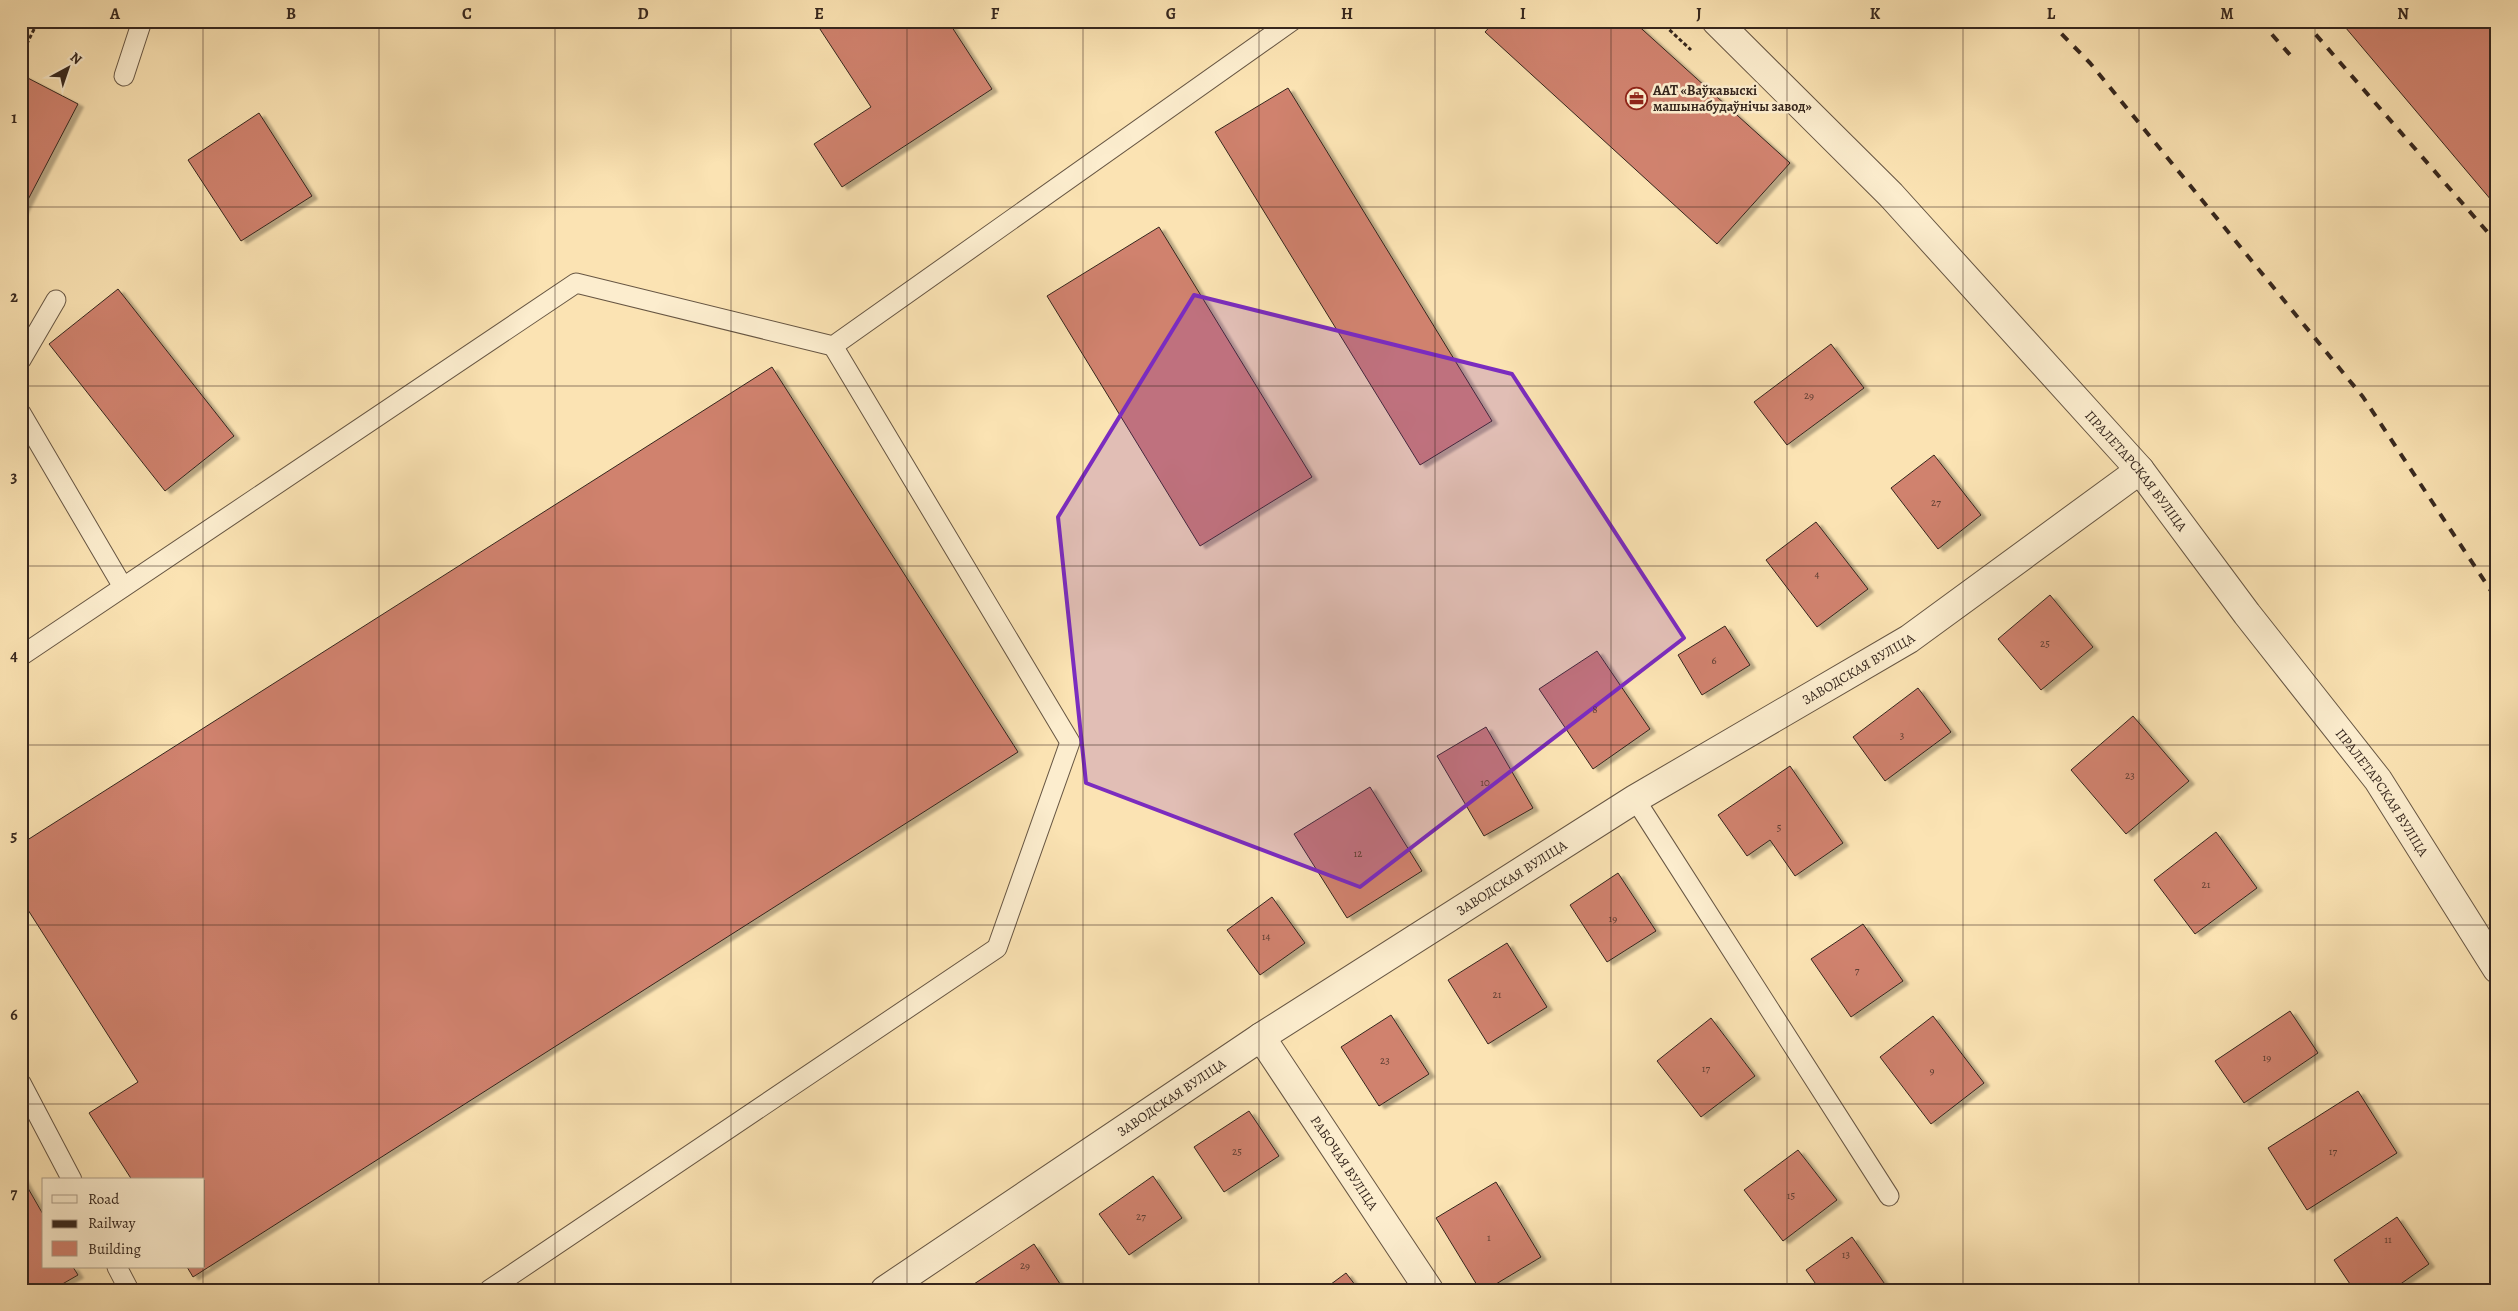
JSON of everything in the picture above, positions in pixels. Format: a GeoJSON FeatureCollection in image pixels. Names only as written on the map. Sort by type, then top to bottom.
{"type":"FeatureCollection","features":[{"type":"Feature","properties":{"kind":"street","name":"ПРАЛЕТАРСКАЯ ВУЛІЦА"},"geometry":{"type":"LineString","coordinates":[[1716,21],[1890,195],[2140,470],[2247,614],[2378,780],[2497,970]]}},
{"type":"Feature","properties":{"kind":"street","name":"ЗАВОДСКАЯ ВУЛІЦА"},"geometry":{"type":"LineString","coordinates":[[903,1285],[1261,1037],[1635,799],[1909,638],[2140,470]]}},
{"type":"Feature","properties":{"kind":"street","name":"РАБОЧАЯ ВУЛІЦА"},"geometry":{"type":"LineString","coordinates":[[1261,1037],[1429,1290]]}},
{"type":"Feature","properties":{"kind":"lane"},"geometry":{"type":"LineString","coordinates":[[124,76],[142,21]]}},
{"type":"Feature","properties":{"kind":"lane"},"geometry":{"type":"LineString","coordinates":[[833,346],[1292,21]]}},
{"type":"Feature","properties":{"kind":"lane"},"geometry":{"type":"LineString","coordinates":[[21,656],[576,283],[833,346],[1070,742],[997,948],[489,1290]]}},
{"type":"Feature","properties":{"kind":"lane"},"geometry":{"type":"LineString","coordinates":[[21,360],[56,300]]}},
{"type":"Feature","properties":{"kind":"lane"},"geometry":{"type":"LineString","coordinates":[[21,413],[122,588]]}},
{"type":"Feature","properties":{"kind":"lane"},"geometry":{"type":"LineString","coordinates":[[1635,799],[1889,1196]]}},
{"type":"Feature","properties":{"kind":"lane"},"geometry":{"type":"LineString","coordinates":[[21,1083],[71,1178]]}},
{"type":"Feature","properties":{"kind":"lane"},"geometry":{"type":"LineString","coordinates":[[118,1268],[129,1290]]}},
{"type":"Feature","properties":{"kind":"path"},"geometry":{"type":"LineString","coordinates":[[21,56],[38,21]]}},
{"type":"Feature","properties":{"kind":"highlighted area"},"geometry":{"type":"Polygon","coordinates":[[[1194,295],[1512,374],[1684,638],[1360,887],[1086,783],[1058,517],[1194,295]]]}},
{"type":"Feature","properties":{"kind":"building"},"geometry":{"type":"Polygon","coordinates":[[[819,21],[948,21],[992,89],[842,187],[814,144],[871,107],[816,23],[819,21]]]}},
{"type":"Feature","properties":{"kind":"building","name":"ААТ «Ваўкавыскі машынабудаўнічы завод»"},"geometry":{"type":"Polygon","coordinates":[[[1495,21],[1633,21],[1790,163],[1717,244],[1485,32],[1495,21]]]}},
{"type":"Feature","properties":{"kind":"building"},"geometry":{"type":"Polygon","coordinates":[[[2340,21],[2497,21],[2497,207],[2340,21]]]}},
{"type":"Feature","properties":{"kind":"building"},"geometry":{"type":"Polygon","coordinates":[[[22,75],[78,104],[21,213],[21,77],[22,75]]]}},
{"type":"Feature","properties":{"kind":"building"},"geometry":{"type":"Polygon","coordinates":[[[1288,88],[1492,421],[1420,465],[1215,132],[1288,88]]]}},
{"type":"Feature","properties":{"kind":"building"},"geometry":{"type":"Polygon","coordinates":[[[259,113],[312,196],[241,241],[188,160],[259,113]]]}},
{"type":"Feature","properties":{"kind":"building"},"geometry":{"type":"Polygon","coordinates":[[[1159,227],[1312,477],[1200,546],[1047,296],[1159,227]]]}},
{"type":"Feature","properties":{"kind":"building"},"geometry":{"type":"Polygon","coordinates":[[[118,289],[234,436],[165,491],[49,344],[118,289]]]}},
{"type":"Feature","properties":{"kind":"building"},"geometry":{"type":"Polygon","coordinates":[[[1831,344],[1864,388],[1787,445],[1754,402],[1831,344]]]}},
{"type":"Feature","properties":{"kind":"building"},"geometry":{"type":"Polygon","coordinates":[[[772,367],[1018,752],[193,1277],[188,1268],[205,1268],[205,1178],[131,1178],[89,1113],[138,1082],[21,899],[21,844],[772,367]]]}},
{"type":"Feature","properties":{"kind":"building"},"geometry":{"type":"Polygon","coordinates":[[[1934,455],[1981,515],[1938,549],[1891,488],[1934,455]]]}},
{"type":"Feature","properties":{"kind":"building"},"geometry":{"type":"Polygon","coordinates":[[[1816,522],[1868,589],[1817,627],[1766,560],[1816,522]]]}},
{"type":"Feature","properties":{"kind":"building"},"geometry":{"type":"Polygon","coordinates":[[[2050,595],[2093,647],[2041,690],[1998,639],[2050,595]]]}},
{"type":"Feature","properties":{"kind":"building"},"geometry":{"type":"Polygon","coordinates":[[[1725,626],[1750,665],[1702,695],[1678,655],[1725,626]]]}},
{"type":"Feature","properties":{"kind":"building"},"geometry":{"type":"Polygon","coordinates":[[[1597,651],[1650,729],[1593,769],[1539,689],[1597,651]]]}},
{"type":"Feature","properties":{"kind":"building"},"geometry":{"type":"Polygon","coordinates":[[[1918,688],[1951,732],[1885,781],[1853,737],[1918,688]]]}},
{"type":"Feature","properties":{"kind":"building"},"geometry":{"type":"Polygon","coordinates":[[[2133,716],[2189,781],[2126,834],[2071,770],[2133,716]]]}},
{"type":"Feature","properties":{"kind":"building"},"geometry":{"type":"Polygon","coordinates":[[[1486,727],[1533,808],[1484,836],[1437,756],[1486,727]]]}},
{"type":"Feature","properties":{"kind":"building"},"geometry":{"type":"Polygon","coordinates":[[[1790,766],[1843,843],[1795,876],[1770,840],[1747,856],[1718,815],[1790,766]]]}},
{"type":"Feature","properties":{"kind":"building"},"geometry":{"type":"Polygon","coordinates":[[[1370,787],[1422,871],[1347,918],[1294,834],[1370,787]]]}},
{"type":"Feature","properties":{"kind":"building"},"geometry":{"type":"Polygon","coordinates":[[[2216,832],[2257,888],[2195,934],[2154,880],[2216,832]]]}},
{"type":"Feature","properties":{"kind":"building"},"geometry":{"type":"Polygon","coordinates":[[[1618,873],[1656,931],[1607,962],[1570,905],[1618,873]]]}},
{"type":"Feature","properties":{"kind":"building"},"geometry":{"type":"Polygon","coordinates":[[[1272,897],[1305,943],[1260,975],[1227,930],[1272,897]]]}},
{"type":"Feature","properties":{"kind":"building"},"geometry":{"type":"Polygon","coordinates":[[[1863,924],[1903,981],[1851,1017],[1811,959],[1863,924]]]}},
{"type":"Feature","properties":{"kind":"building"},"geometry":{"type":"Polygon","coordinates":[[[1507,943],[1547,1007],[1488,1044],[1448,980],[1507,943]]]}},
{"type":"Feature","properties":{"kind":"building"},"geometry":{"type":"Polygon","coordinates":[[[2290,1011],[2318,1053],[2244,1103],[2215,1061],[2290,1011]]]}},
{"type":"Feature","properties":{"kind":"building"},"geometry":{"type":"Polygon","coordinates":[[[1391,1015],[1429,1074],[1379,1106],[1341,1047],[1391,1015]]]}},
{"type":"Feature","properties":{"kind":"building"},"geometry":{"type":"Polygon","coordinates":[[[1933,1016],[1984,1083],[1931,1124],[1880,1057],[1933,1016]]]}},
{"type":"Feature","properties":{"kind":"building"},"geometry":{"type":"Polygon","coordinates":[[[1711,1018],[1755,1076],[1701,1117],[1657,1061],[1711,1018]]]}},
{"type":"Feature","properties":{"kind":"building"},"geometry":{"type":"Polygon","coordinates":[[[2358,1091],[2397,1153],[2307,1210],[2268,1148],[2358,1091]]]}},
{"type":"Feature","properties":{"kind":"building"},"geometry":{"type":"Polygon","coordinates":[[[1249,1111],[1279,1156],[1224,1192],[1194,1147],[1249,1111]]]}},
{"type":"Feature","properties":{"kind":"building"},"geometry":{"type":"Polygon","coordinates":[[[1798,1150],[1837,1200],[1783,1241],[1744,1190],[1798,1150]]]}},
{"type":"Feature","properties":{"kind":"building"},"geometry":{"type":"Polygon","coordinates":[[[21,1176],[42,1213],[42,1268],[74,1268],[78,1275],[52,1290],[21,1290],[21,1176]]]}},
{"type":"Feature","properties":{"kind":"building"},"geometry":{"type":"Polygon","coordinates":[[[1153,1176],[1182,1218],[1129,1255],[1099,1214],[1153,1176]]]}},
{"type":"Feature","properties":{"kind":"building"},"geometry":{"type":"Polygon","coordinates":[[[1496,1182],[1541,1257],[1486,1290],[1480,1290],[1436,1218],[1496,1182]]]}},
{"type":"Feature","properties":{"kind":"building"},"geometry":{"type":"Polygon","coordinates":[[[2397,1217],[2429,1264],[2392,1290],[2354,1290],[2334,1260],[2397,1217]]]}},
{"type":"Feature","properties":{"kind":"building"},"geometry":{"type":"Polygon","coordinates":[[[1852,1237],[1889,1290],[1820,1290],[1806,1270],[1852,1237]]]}},
{"type":"Feature","properties":{"kind":"building"},"geometry":{"type":"Polygon","coordinates":[[[1034,1244],[1064,1290],[973,1290],[971,1286],[1034,1244]]]}},
{"type":"Feature","properties":{"kind":"building"},"geometry":{"type":"Polygon","coordinates":[[[1346,1273],[1359,1290],[1323,1290],[1346,1273]]]}},
{"type":"Feature","properties":{"kind":"railway"},"geometry":{"type":"LineString","coordinates":[[2049,21],[2090,63],[2363,397],[2497,600]]}},
{"type":"Feature","properties":{"kind":"railway"},"geometry":{"type":"LineString","coordinates":[[2260,21],[2291,56]]}},
{"type":"Feature","properties":{"kind":"railway"},"geometry":{"type":"LineString","coordinates":[[2304,21],[2497,243]]}},
{"type":"Feature","properties":{"kind":"place","name":"ААТ «Ваўкавыскі машынабудаўнічы завод»"},"geometry":{"type":"Point","coordinates":[1637,98]}}]}
